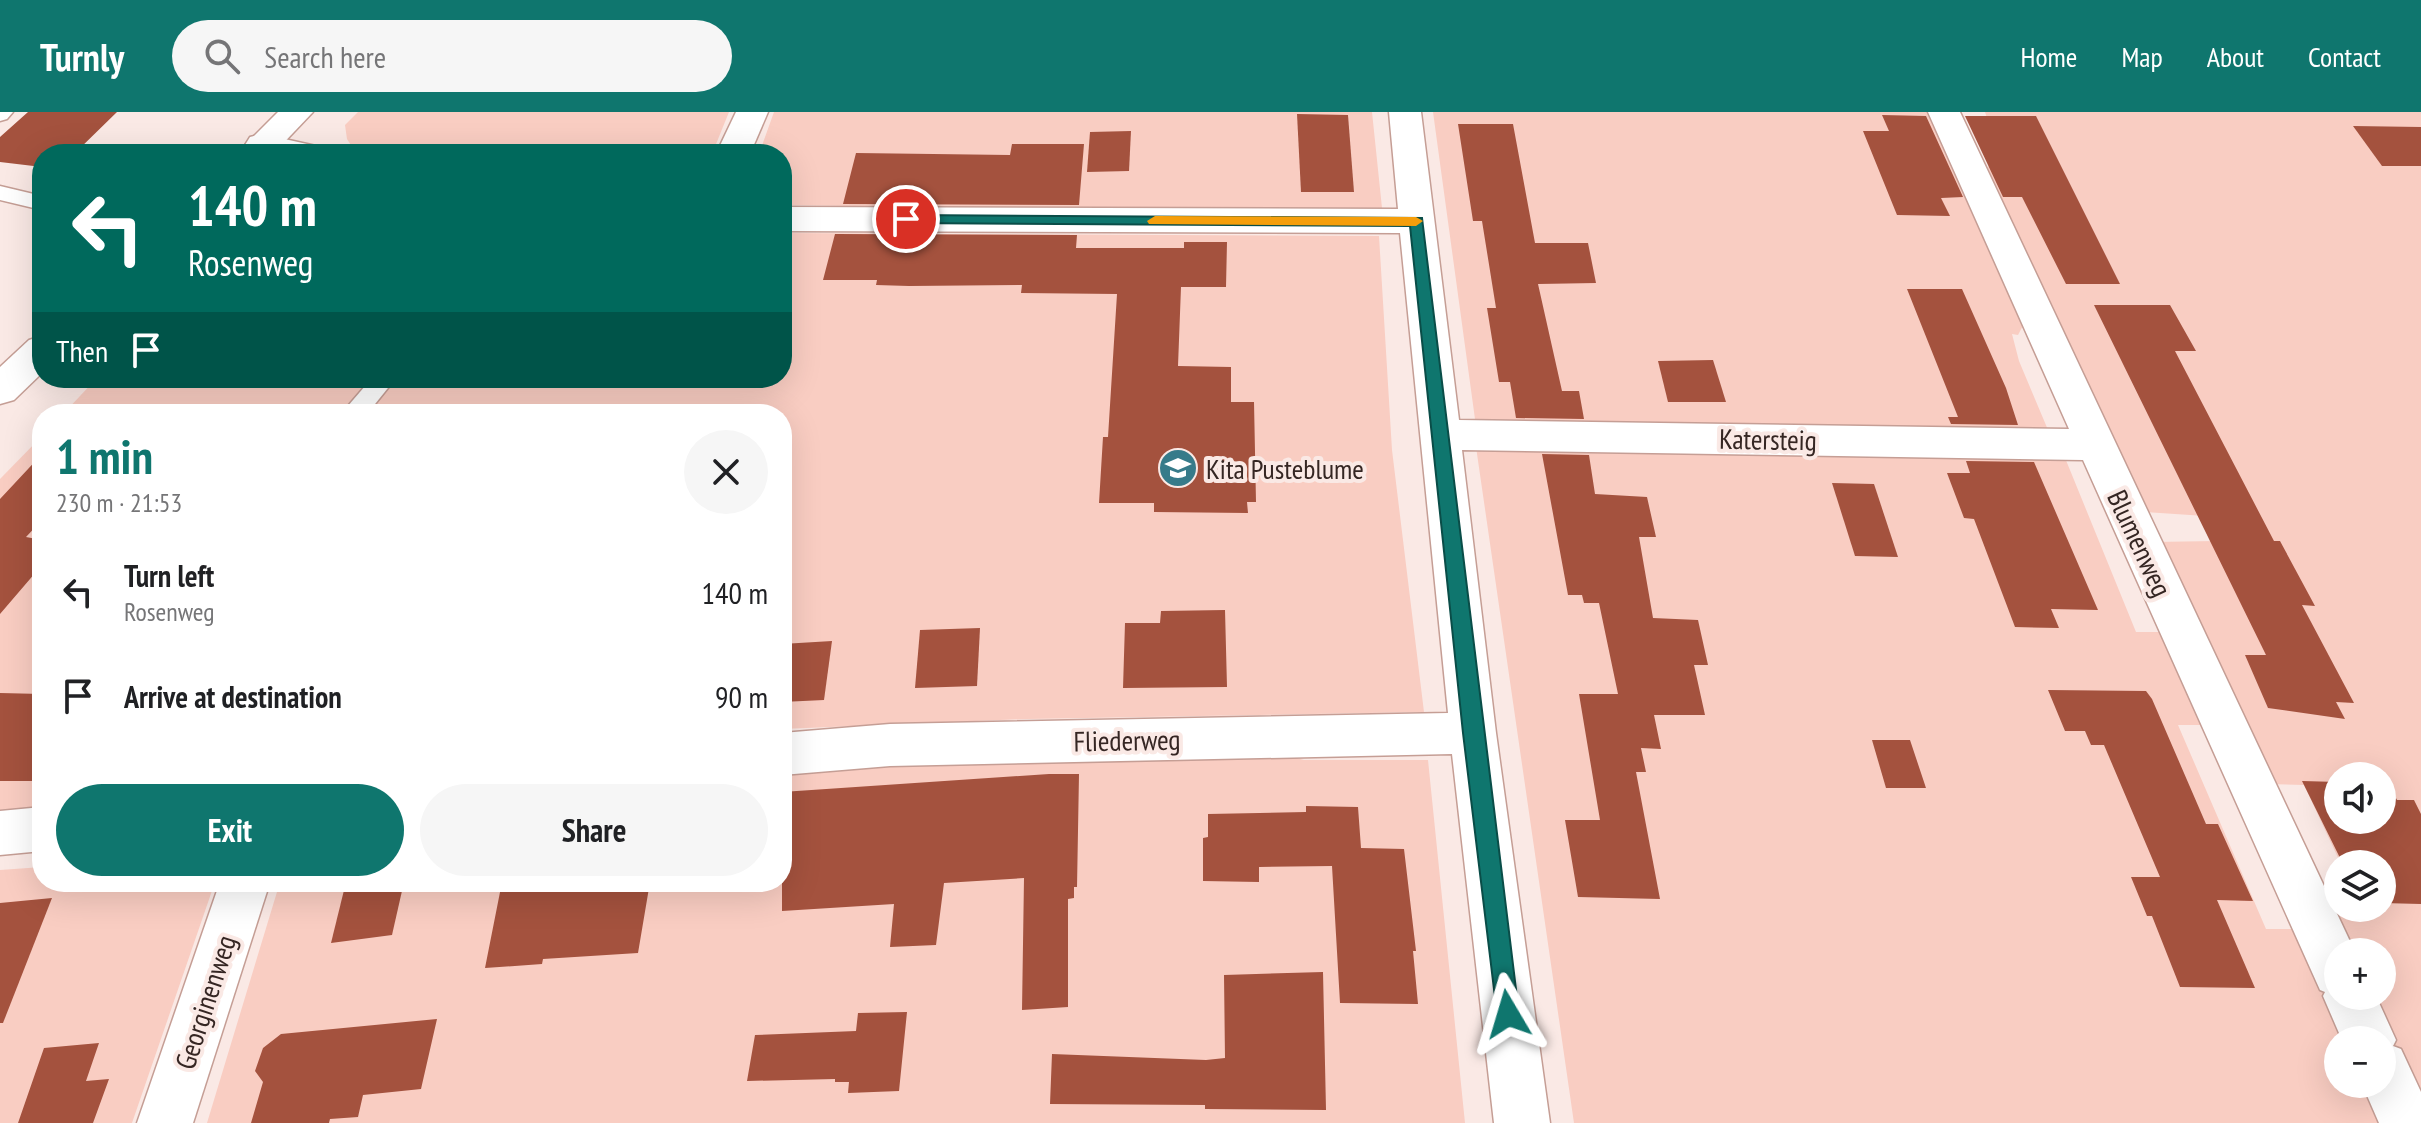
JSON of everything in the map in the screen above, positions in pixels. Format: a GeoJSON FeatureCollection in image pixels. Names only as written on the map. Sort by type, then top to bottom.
{"type":"FeatureCollection","features":[{"type":"Feature","properties":{"kind":"street"},"geometry":{"type":"LineString","coordinates":[[263,144],[297,112]]}},
{"type":"Feature","properties":{"kind":"street"},"geometry":{"type":"LineString","coordinates":[[738,144],[752,112]]}},
{"type":"Feature","properties":{"kind":"street"},"geometry":{"type":"LineString","coordinates":[[1405,112],[1473,733],[1522,1123]]}},
{"type":"Feature","properties":{"kind":"street","name":"Blumenweg"},"geometry":{"type":"LineString","coordinates":[[1944,112],[2324,942]]}},
{"type":"Feature","properties":{"kind":"street"},"geometry":{"type":"LineString","coordinates":[[792,219],[1417,221]]}},
{"type":"Feature","properties":{"kind":"street","name":"Katersteig"},"geometry":{"type":"LineString","coordinates":[[1441,435],[2095,445]]}},
{"type":"Feature","properties":{"kind":"street","name":"Fliederweg"},"geometry":{"type":"LineString","coordinates":[[792,753],[890,745],[1473,733]]}},
{"type":"Feature","properties":{"kind":"street"},"geometry":{"type":"LineString","coordinates":[[0,833],[32,830]]}},
{"type":"Feature","properties":{"kind":"street","name":"Georginenweg"},"geometry":{"type":"LineString","coordinates":[[165,1123],[242,892]]}},
{"type":"Feature","properties":{"kind":"street"},"geometry":{"type":"LineString","coordinates":[[2396,1098],[2407,1123]]}},
{"type":"Feature","properties":{"kind":"lane"},"geometry":{"type":"LineString","coordinates":[[0,193],[32,201]]}},
{"type":"Feature","properties":{"kind":"lane"},"geometry":{"type":"LineString","coordinates":[[362,404],[376,388]]}},
{"type":"Feature","properties":{"kind":"shaded area"},"geometry":{"type":"Polygon","coordinates":[[[358,112],[729,112],[716,144],[350,144],[345,125],[358,112]]]}},
{"type":"Feature","properties":{"kind":"shaded area"},"geometry":{"type":"Polygon","coordinates":[[[774,112],[1372,112],[1382,208],[925,214],[924,207],[792,205],[792,144],[763,144],[774,112]]]}},
{"type":"Feature","properties":{"kind":"shaded area"},"geometry":{"type":"Polygon","coordinates":[[[1433,112],[1933,112],[2027,318],[2018,335],[2012,334],[2019,361],[2051,437],[1480,429],[1475,419],[1433,112]]]}},
{"type":"Feature","properties":{"kind":"shaded area"},"geometry":{"type":"Polygon","coordinates":[[[1985,112],[2421,112],[2421,1106],[2396,1052],[2396,1026],[2384,1026],[2376,1010],[2396,1010],[2396,938],[2343,938],[2336,922],[2396,922],[2396,850],[2334,850],[2327,834],[2396,834],[2396,762],[2324,762],[2324,828],[2304,785],[2264,784],[2153,542],[2216,541],[2205,516],[2145,512],[1984,171],[1993,158],[1992,135],[1985,112]]]}},
{"type":"Feature","properties":{"kind":"shaded area"},"geometry":{"type":"Polygon","coordinates":[[[792,233],[1379,236],[1392,450],[1424,712],[1027,719],[792,729],[792,404],[72,404],[88,388],[792,388],[792,233]]]}},
{"type":"Feature","properties":{"kind":"shaded area"},"geometry":{"type":"Polygon","coordinates":[[[1475,440],[2061,448],[2136,632],[2166,632],[2211,725],[2178,725],[2266,929],[2303,929],[2324,971],[2324,1010],[2343,1010],[2351,1026],[2324,1026],[2324,1098],[2386,1098],[2396,1123],[1574,1123],[1475,440]]]}},
{"type":"Feature","properties":{"kind":"shaded area"},"geometry":{"type":"Polygon","coordinates":[[[32,446],[32,811],[0,813],[0,479],[32,446]]]}},
{"type":"Feature","properties":{"kind":"shaded area"},"geometry":{"type":"Polygon","coordinates":[[[1256,747],[1304,760],[1428,760],[1465,1123],[207,1123],[277,892],[792,892],[792,768],[1256,747]]]}},
{"type":"Feature","properties":{"kind":"shaded area"},"geometry":{"type":"Polygon","coordinates":[[[32,868],[32,892],[212,892],[132,1123],[0,1123],[0,870],[32,868]]]}},
{"type":"Feature","properties":{"kind":"building"},"geometry":{"type":"Polygon","coordinates":[[[28,112],[117,112],[84,144],[32,144],[32,166],[0,162],[0,137],[28,112]]]}},
{"type":"Feature","properties":{"kind":"building"},"geometry":{"type":"Polygon","coordinates":[[[1297,114],[1348,115],[1354,192],[1301,192],[1297,114]]]}},
{"type":"Feature","properties":{"kind":"building"},"geometry":{"type":"Polygon","coordinates":[[[1882,115],[1926,116],[1963,197],[1941,198],[1950,216],[1897,215],[1863,131],[1889,131],[1882,115]]]}},
{"type":"Feature","properties":{"kind":"building"},"geometry":{"type":"Polygon","coordinates":[[[1965,116],[2036,116],[2120,284],[2066,284],[2022,197],[2003,197],[1965,116]]]}},
{"type":"Feature","properties":{"kind":"building"},"geometry":{"type":"Polygon","coordinates":[[[1458,124],[1513,124],[1535,243],[1588,243],[1596,283],[1538,284],[1562,391],[1579,391],[1584,419],[1516,418],[1510,382],[1499,382],[1487,308],[1496,308],[1482,221],[1473,221],[1458,124]]]}},
{"type":"Feature","properties":{"kind":"building"},"geometry":{"type":"Polygon","coordinates":[[[2353,126],[2421,127],[2421,166],[2382,166],[2353,126]]]}},
{"type":"Feature","properties":{"kind":"building"},"geometry":{"type":"Polygon","coordinates":[[[1131,131],[1129,171],[1087,172],[1090,132],[1131,131]]]}},
{"type":"Feature","properties":{"kind":"building"},"geometry":{"type":"Polygon","coordinates":[[[1012,144],[1084,144],[1079,205],[843,204],[856,153],[1010,155],[1012,144]]]}},
{"type":"Feature","properties":{"kind":"building"},"geometry":{"type":"Polygon","coordinates":[[[835,234],[1077,235],[1076,248],[1184,248],[1184,242],[1227,242],[1226,287],[1181,287],[1178,366],[1231,367],[1231,402],[1254,402],[1256,502],[1247,502],[1248,513],[1154,512],[1154,503],[1099,503],[1103,437],[1108,437],[1117,294],[1021,293],[1022,285],[909,286],[876,285],[877,280],[823,280],[835,234]]]}},
{"type":"Feature","properties":{"kind":"building"},"geometry":{"type":"Polygon","coordinates":[[[1907,289],[1962,289],[2006,388],[2018,425],[1951,424],[1948,417],[1958,417],[1907,289]]]}},
{"type":"Feature","properties":{"kind":"building"},"geometry":{"type":"Polygon","coordinates":[[[2094,305],[2170,305],[2196,351],[2175,351],[2274,541],[2280,541],[2315,606],[2302,605],[2354,703],[2336,702],[2345,719],[2268,708],[2245,655],[2266,655],[2094,305]]]}},
{"type":"Feature","properties":{"kind":"building"},"geometry":{"type":"Polygon","coordinates":[[[1713,360],[1726,402],[1668,402],[1658,361],[1713,360]]]}},
{"type":"Feature","properties":{"kind":"building"},"geometry":{"type":"Polygon","coordinates":[[[1542,454],[1589,455],[1595,494],[1647,497],[1656,537],[1639,537],[1653,618],[1698,620],[1708,665],[1694,665],[1705,715],[1654,715],[1661,749],[1641,748],[1646,772],[1636,772],[1660,899],[1578,897],[1565,820],[1600,820],[1579,694],[1618,694],[1599,603],[1584,603],[1582,595],[1568,595],[1542,454]]]}},
{"type":"Feature","properties":{"kind":"building"},"geometry":{"type":"Polygon","coordinates":[[[1966,461],[2034,462],[2098,610],[2051,609],[2059,628],[2015,627],[1974,519],[1964,518],[1947,473],[1970,473],[1966,461]]]}},
{"type":"Feature","properties":{"kind":"building"},"geometry":{"type":"Polygon","coordinates":[[[32,465],[32,531],[26,537],[32,538],[32,577],[0,614],[0,499],[32,465]]]}},
{"type":"Feature","properties":{"kind":"building"},"geometry":{"type":"Polygon","coordinates":[[[1832,483],[1874,484],[1898,557],[1855,556],[1832,483]]]}},
{"type":"Feature","properties":{"kind":"building"},"geometry":{"type":"Polygon","coordinates":[[[1225,610],[1227,687],[1123,688],[1125,623],[1160,623],[1161,611],[1225,610]]]}},
{"type":"Feature","properties":{"kind":"building"},"geometry":{"type":"Polygon","coordinates":[[[980,628],[977,686],[915,688],[920,630],[980,628]]]}},
{"type":"Feature","properties":{"kind":"building"},"geometry":{"type":"Polygon","coordinates":[[[832,641],[824,700],[792,702],[792,643],[832,641]]]}},
{"type":"Feature","properties":{"kind":"building"},"geometry":{"type":"Polygon","coordinates":[[[2048,690],[2146,691],[2152,699],[2206,824],[2218,824],[2253,901],[2217,900],[2255,988],[2180,987],[2152,916],[2147,916],[2131,877],[2160,877],[2104,745],[2091,745],[2085,731],[2065,731],[2048,690]]]}},
{"type":"Feature","properties":{"kind":"building"},"geometry":{"type":"Polygon","coordinates":[[[0,693],[32,694],[32,781],[0,781],[0,693]]]}},
{"type":"Feature","properties":{"kind":"building"},"geometry":{"type":"Polygon","coordinates":[[[1872,740],[1910,740],[1926,788],[1886,788],[1872,740]]]}},
{"type":"Feature","properties":{"kind":"building"},"geometry":{"type":"Polygon","coordinates":[[[1079,774],[1077,887],[1074,887],[1074,898],[1068,899],[1068,1007],[1022,1010],[1024,878],[944,883],[936,945],[890,947],[894,904],[782,911],[782,892],[792,892],[792,791],[1079,774]]]}},
{"type":"Feature","properties":{"kind":"building"},"geometry":{"type":"Polygon","coordinates":[[[2302,781],[2324,782],[2324,826],[2302,781]]]}},
{"type":"Feature","properties":{"kind":"building"},"geometry":{"type":"Polygon","coordinates":[[[2396,798],[2414,800],[2421,814],[2421,904],[2396,903],[2396,850],[2336,850],[2328,834],[2396,834],[2396,798]]]}},
{"type":"Feature","properties":{"kind":"building"},"geometry":{"type":"Polygon","coordinates":[[[1306,806],[1358,807],[1361,848],[1404,849],[1416,951],[1413,951],[1418,1004],[1340,1003],[1332,866],[1259,867],[1259,882],[1203,881],[1203,838],[1208,837],[1208,814],[1306,812],[1306,806]]]}},
{"type":"Feature","properties":{"kind":"building"},"geometry":{"type":"Polygon","coordinates":[[[344,892],[402,892],[392,935],[331,943],[344,892]]]}},
{"type":"Feature","properties":{"kind":"building"},"geometry":{"type":"Polygon","coordinates":[[[500,892],[648,892],[638,953],[543,959],[542,964],[485,968],[500,892]]]}},
{"type":"Feature","properties":{"kind":"building"},"geometry":{"type":"Polygon","coordinates":[[[52,898],[3,1023],[0,1023],[0,903],[52,898]]]}},
{"type":"Feature","properties":{"kind":"building"},"geometry":{"type":"Polygon","coordinates":[[[1323,972],[1326,1110],[1050,1104],[1052,1054],[1206,1060],[1225,1058],[1224,975],[1323,972]]]}},
{"type":"Feature","properties":{"kind":"building"},"geometry":{"type":"Polygon","coordinates":[[[907,1012],[899,1091],[848,1093],[849,1082],[835,1082],[835,1079],[747,1081],[755,1035],[856,1031],[858,1013],[907,1012]]]}},
{"type":"Feature","properties":{"kind":"building"},"geometry":{"type":"Polygon","coordinates":[[[437,1019],[421,1089],[363,1095],[358,1117],[330,1119],[329,1123],[251,1123],[263,1082],[255,1071],[263,1048],[281,1034],[437,1019]]]}},
{"type":"Feature","properties":{"kind":"building"},"geometry":{"type":"Polygon","coordinates":[[[99,1043],[86,1081],[109,1079],[93,1123],[18,1123],[44,1048],[99,1043]]]}},
{"type":"Feature","properties":{"kind":"slow traffic"},"geometry":{"type":"LineString","coordinates":[[1155,221],[1416,221]]}},
{"type":"Feature","properties":{"kind":"place","name":"Kita Pusteblume"},"geometry":{"type":"Point","coordinates":[1178,468]}},
{"type":"Feature","properties":{"kind":"route"},"geometry":{"type":"LineString","coordinates":[[906,219],[1417,221],[1473,733],[1508,1014]]}}]}
